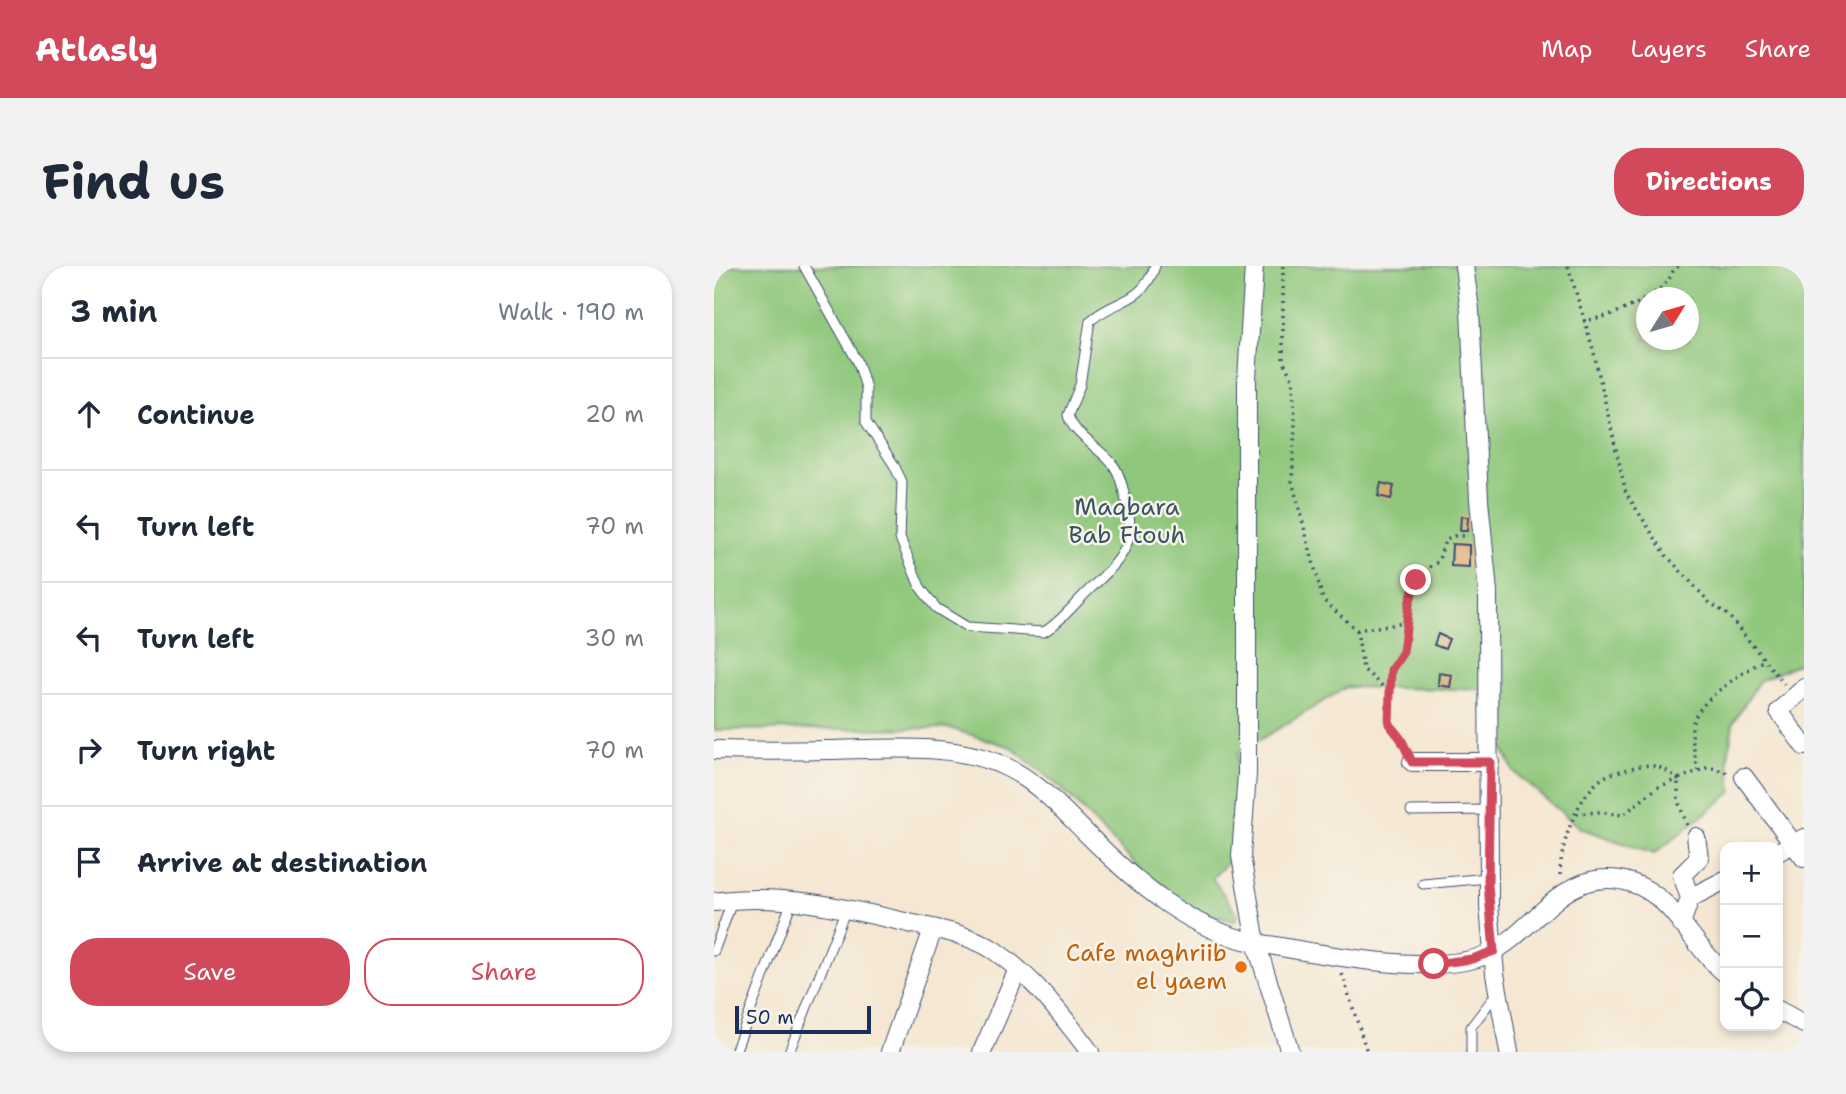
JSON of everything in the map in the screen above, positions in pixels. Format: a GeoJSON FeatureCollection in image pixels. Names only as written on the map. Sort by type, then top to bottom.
{"type":"FeatureCollection","features":[{"type":"Feature","properties":{"kind":"street"},"geometry":{"type":"LineString","coordinates":[[1254,266],[1247,379],[1247,782],[1241,856],[1256,943],[1290,1052]]}},
{"type":"Feature","properties":{"kind":"street"},"geometry":{"type":"LineString","coordinates":[[1464,266],[1470,310],[1488,592],[1491,810],[1488,878],[1497,993],[1510,1052]]}},
{"type":"Feature","properties":{"kind":"street"},"geometry":{"type":"LineString","coordinates":[[1799,692],[1779,711],[1804,746]]}},
{"type":"Feature","properties":{"kind":"street"},"geometry":{"type":"LineString","coordinates":[[714,750],[915,750],[990,760],[1037,786],[1167,904],[1203,926],[1256,943],[1380,961],[1434,964],[1472,959],[1494,951],[1560,895],[1599,880],[1614,879],[1632,883],[1653,893],[1705,955],[1720,968]]}},
{"type":"Feature","properties":{"kind":"street"},"geometry":{"type":"LineString","coordinates":[[1412,762],[1490,762]]}},
{"type":"Feature","properties":{"kind":"street"},"geometry":{"type":"LineString","coordinates":[[1744,777],[1801,846],[1783,851]]}},
{"type":"Feature","properties":{"kind":"street"},"geometry":{"type":"LineString","coordinates":[[1681,924],[1690,898],[1682,876],[1699,859],[1696,837]]}},
{"type":"Feature","properties":{"kind":"street"},"geometry":{"type":"LineString","coordinates":[[1690,898],[1720,883]]}},
{"type":"Feature","properties":{"kind":"street"},"geometry":{"type":"LineString","coordinates":[[714,902],[792,901],[846,909],[980,942],[1018,969],[1049,1001],[1090,1052]]}},
{"type":"Feature","properties":{"kind":"street"},"geometry":{"type":"LineString","coordinates":[[890,1052],[933,929]]}},
{"type":"Feature","properties":{"kind":"street"},"geometry":{"type":"LineString","coordinates":[[985,1050],[1018,969]]}},
{"type":"Feature","properties":{"kind":"street"},"geometry":{"type":"LineString","coordinates":[[1783,1013],[1804,1024]]}},
{"type":"Feature","properties":{"kind":"lane"},"geometry":{"type":"LineString","coordinates":[[804,266],[858,362],[866,388],[866,422],[902,482],[900,538],[920,587],[936,608],[967,626],[1044,632],[1115,564],[1131,536],[1129,511],[1115,468],[1101,450],[1073,426],[1068,415],[1080,385],[1090,321],[1098,314],[1129,302],[1144,289],[1155,266]]}},
{"type":"Feature","properties":{"kind":"lane"},"geometry":{"type":"LineString","coordinates":[[1411,811],[1491,810]]}},
{"type":"Feature","properties":{"kind":"lane"},"geometry":{"type":"LineString","coordinates":[[1423,884],[1488,878]]}},
{"type":"Feature","properties":{"kind":"lane"},"geometry":{"type":"LineString","coordinates":[[714,951],[733,900]]}},
{"type":"Feature","properties":{"kind":"lane"},"geometry":{"type":"LineString","coordinates":[[736,1052],[792,901]]}},
{"type":"Feature","properties":{"kind":"lane"},"geometry":{"type":"LineString","coordinates":[[789,1052],[846,909]]}},
{"type":"Feature","properties":{"kind":"lane"},"geometry":{"type":"LineString","coordinates":[[1471,1052],[1471,1027],[1497,993]]}},
{"type":"Feature","properties":{"kind":"path"},"geometry":{"type":"LineString","coordinates":[[1283,266],[1283,361],[1293,380],[1295,423],[1292,481],[1323,600],[1357,630],[1363,669],[1390,692]]}},
{"type":"Feature","properties":{"kind":"path"},"geometry":{"type":"LineString","coordinates":[[1568,266],[1593,349],[1626,493],[1666,555],[1709,602],[1728,615],[1764,660],[1799,692]]}},
{"type":"Feature","properties":{"kind":"path"},"geometry":{"type":"LineString","coordinates":[[1583,321],[1608,318],[1637,302],[1666,283],[1672,270],[1679,266]]}},
{"type":"Feature","properties":{"kind":"path"},"geometry":{"type":"LineString","coordinates":[[1412,762],[1401,739],[1389,724],[1391,670],[1403,652],[1405,623],[1416,580],[1426,568],[1438,562],[1445,541],[1454,536],[1483,536]]}},
{"type":"Feature","properties":{"kind":"path"},"geometry":{"type":"LineString","coordinates":[[1357,630],[1405,623]]}},
{"type":"Feature","properties":{"kind":"path"},"geometry":{"type":"LineString","coordinates":[[1698,771],[1692,726],[1696,712],[1735,677],[1764,660]]}},
{"type":"Feature","properties":{"kind":"path"},"geometry":{"type":"LineString","coordinates":[[1560,895],[1560,869],[1569,831],[1588,793],[1603,778],[1643,764],[1665,768],[1678,779],[1678,801],[1685,822],[1696,837]]}},
{"type":"Feature","properties":{"kind":"path"},"geometry":{"type":"LineString","coordinates":[[1577,814],[1598,812],[1623,816],[1658,787],[1709,767],[1744,777]]}},
{"type":"Feature","properties":{"kind":"path"},"geometry":{"type":"LineString","coordinates":[[1335,954],[1367,1052]]}},
{"type":"Feature","properties":{"kind":"green space","name":"Maqbara Bab Ftouh"},"geometry":{"type":"Polygon","coordinates":[[[714,266],[1804,266],[1804,661],[1759,681],[1733,723],[1728,758],[1732,792],[1654,854],[1580,828],[1514,772],[1497,735],[1497,690],[1347,687],[1238,753],[1232,843],[1227,863],[1212,878],[1238,915],[1235,921],[1201,914],[1147,876],[1061,788],[1011,747],[949,728],[714,730],[714,266]]]}},
{"type":"Feature","properties":{"kind":"building"},"geometry":{"type":"Polygon","coordinates":[[[1381,483],[1394,486],[1391,499],[1378,496],[1381,483]]]}},
{"type":"Feature","properties":{"kind":"building"},"geometry":{"type":"Polygon","coordinates":[[[1461,516],[1468,517],[1467,531],[1460,531],[1461,516]]]}},
{"type":"Feature","properties":{"kind":"building"},"geometry":{"type":"Polygon","coordinates":[[[1452,544],[1469,545],[1469,567],[1451,566],[1452,544]]]}},
{"type":"Feature","properties":{"kind":"building"},"geometry":{"type":"Polygon","coordinates":[[[1438,634],[1449,639],[1445,649],[1434,645],[1438,634]]]}},
{"type":"Feature","properties":{"kind":"building"},"geometry":{"type":"Polygon","coordinates":[[[1439,673],[1452,675],[1450,687],[1438,685],[1439,673]]]}},
{"type":"Feature","properties":{"kind":"place","name":"Cafe maghriib el yaem"},"geometry":{"type":"Point","coordinates":[1241,967]}},
{"type":"Feature","properties":{"kind":"route"},"geometry":{"type":"LineString","coordinates":[[1416,580],[1405,623],[1403,652],[1391,670],[1389,724],[1401,739],[1412,762],[1490,762],[1488,885],[1494,951],[1472,959],[1434,964]]}}]}
